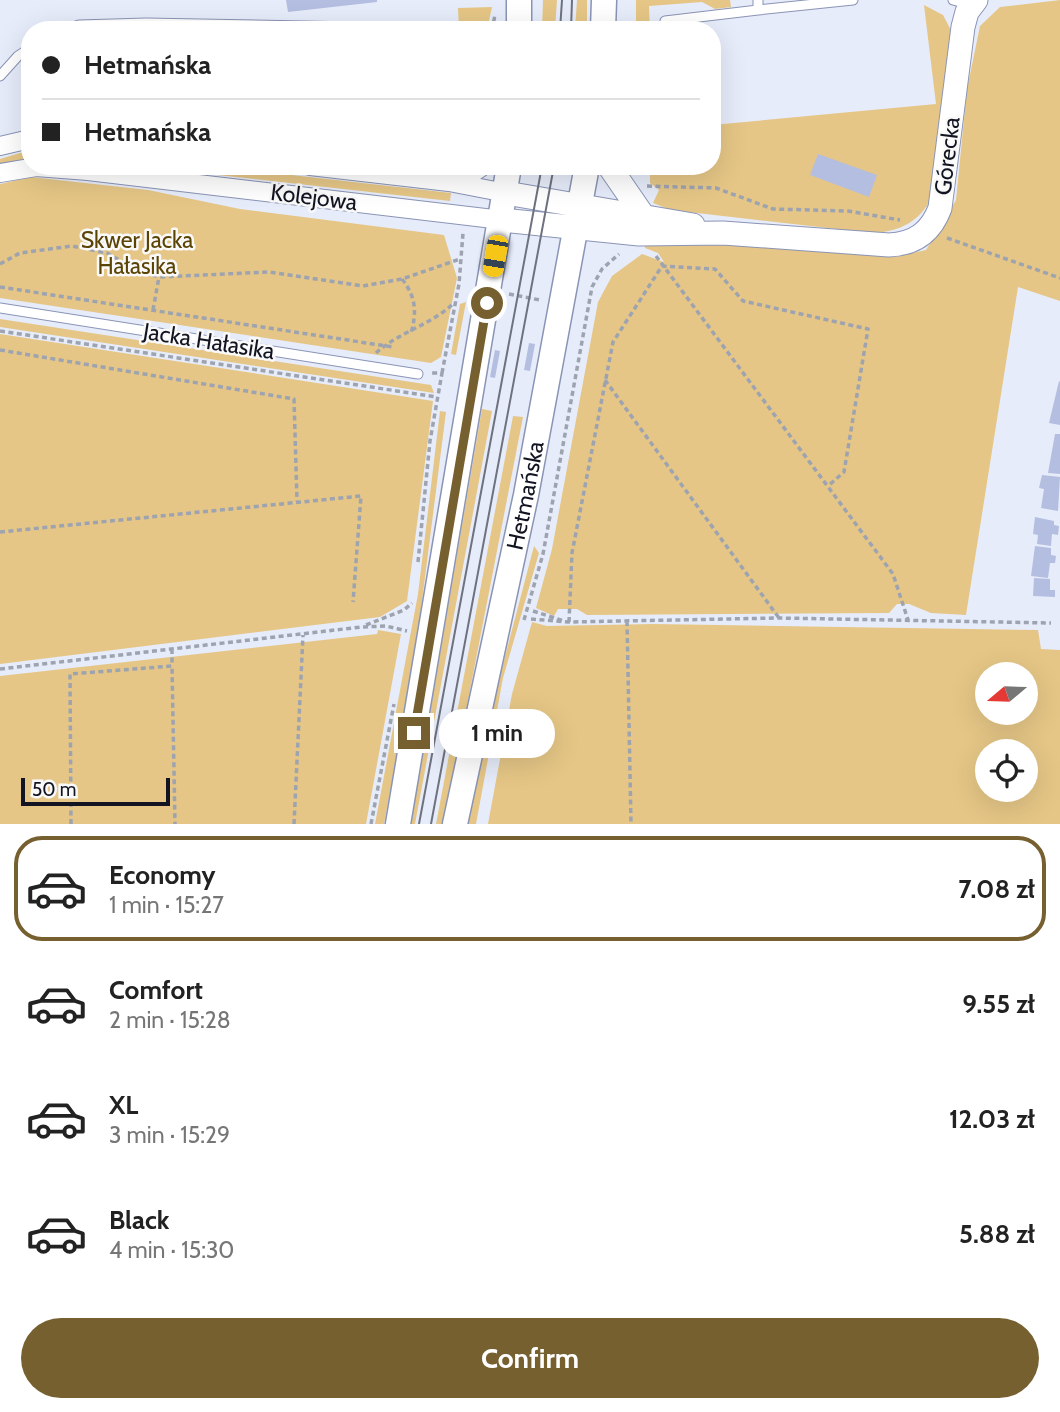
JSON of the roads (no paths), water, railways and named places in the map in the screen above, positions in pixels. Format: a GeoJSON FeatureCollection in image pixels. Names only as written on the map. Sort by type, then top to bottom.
{"type":"FeatureCollection","features":[{"type":"Feature","properties":{"kind":"main road"},"geometry":{"type":"LineString","coordinates":[[519,0],[519,21]]}},
{"type":"Feature","properties":{"kind":"main road"},"geometry":{"type":"LineString","coordinates":[[603,21],[604,0]]}},
{"type":"Feature","properties":{"kind":"main road"},"geometry":{"type":"LineString","coordinates":[[397,824],[508,175]]}},
{"type":"Feature","properties":{"kind":"main road","name":"Hetmańska"},"geometry":{"type":"LineString","coordinates":[[455,824],[513,562],[585,175]]}},
{"type":"Feature","properties":{"kind":"street","name":"Górecka"},"geometry":{"type":"LineString","coordinates":[[635,224],[889,245],[907,243],[927,231],[936,217],[942,199],[967,2]]}},
{"type":"Feature","properties":{"kind":"street"},"geometry":{"type":"LineString","coordinates":[[0,146],[21,141]]}},
{"type":"Feature","properties":{"kind":"street","name":"Kolejowa"},"geometry":{"type":"LineString","coordinates":[[0,173],[21,170]]}},
{"type":"Feature","properties":{"kind":"street","name":"Kolejowa"},"geometry":{"type":"LineString","coordinates":[[126,175],[502,219]]}},
{"type":"Feature","properties":{"kind":"street","name":"Kolejowa"},"geometry":{"type":"LineString","coordinates":[[388,175],[449,182],[506,193]]}},
{"type":"Feature","properties":{"kind":"street"},"geometry":{"type":"LineString","coordinates":[[449,182],[461,181],[470,175]]}},
{"type":"Feature","properties":{"kind":"street"},"geometry":{"type":"LineString","coordinates":[[613,175],[635,224]]}},
{"type":"Feature","properties":{"kind":"street"},"geometry":{"type":"LineString","coordinates":[[506,193],[578,217]]}},
{"type":"Feature","properties":{"kind":"street"},"geometry":{"type":"LineString","coordinates":[[502,219],[578,217],[635,224]]}},
{"type":"Feature","properties":{"kind":"lane"},"geometry":{"type":"LineString","coordinates":[[665,21],[758,5],[853,0]]}},
{"type":"Feature","properties":{"kind":"lane"},"geometry":{"type":"LineString","coordinates":[[0,76],[21,54]]}},
{"type":"Feature","properties":{"kind":"lane","name":"Jacka Hałasika"},"geometry":{"type":"LineString","coordinates":[[0,308],[418,373]]}},
{"type":"Feature","properties":{"kind":"tram line"},"geometry":{"type":"LineString","coordinates":[[561,21],[562,0]]}},
{"type":"Feature","properties":{"kind":"tram line"},"geometry":{"type":"LineString","coordinates":[[571,21],[572,0]]}},
{"type":"Feature","properties":{"kind":"tram line"},"geometry":{"type":"LineString","coordinates":[[419,824],[540,175]]}},
{"type":"Feature","properties":{"kind":"tram line"},"geometry":{"type":"LineString","coordinates":[[431,824],[552,175]]}},
{"type":"Feature","properties":{"kind":"park label","name":"Skwer Jacka Hałasika"},"geometry":{"type":"Point","coordinates":[137,253]}}]}
